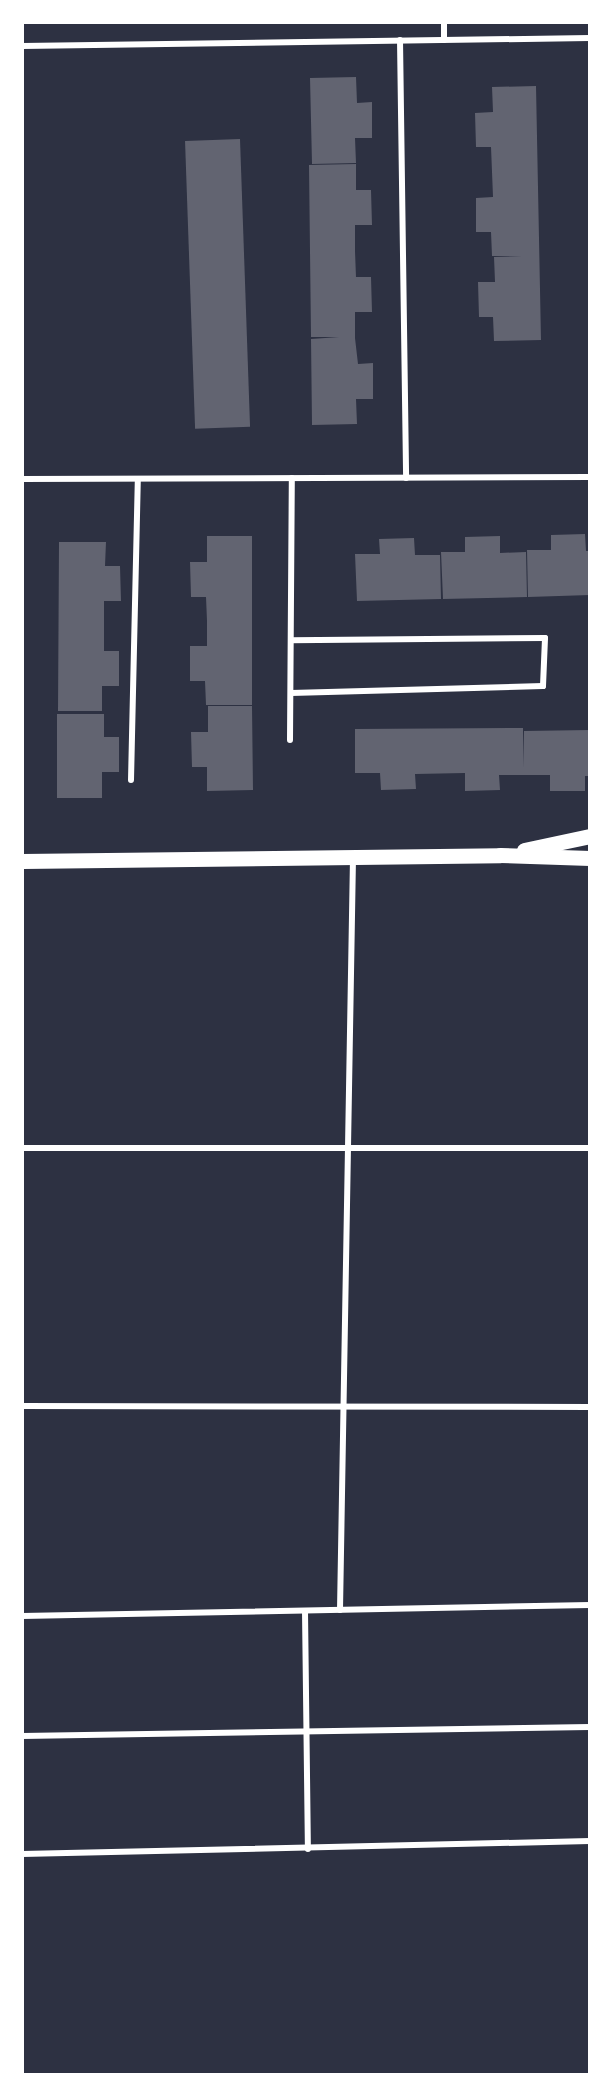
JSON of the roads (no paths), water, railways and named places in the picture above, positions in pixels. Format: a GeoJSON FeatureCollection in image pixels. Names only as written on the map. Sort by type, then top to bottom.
{"type":"FeatureCollection","features":[{"type":"Feature","properties":{"kind":"main road"},"geometry":{"type":"LineString","coordinates":[[500,855],[590,836]]}},
{"type":"Feature","properties":{"kind":"main road"},"geometry":{"type":"LineString","coordinates":[[22,861],[500,855],[590,858]]}},
{"type":"Feature","properties":{"kind":"street"},"geometry":{"type":"LineString","coordinates":[[444,22],[444,40]]}},
{"type":"Feature","properties":{"kind":"street"},"geometry":{"type":"LineString","coordinates":[[22,46],[590,38]]}},
{"type":"Feature","properties":{"kind":"street"},"geometry":{"type":"LineString","coordinates":[[400,40],[406,478]]}},
{"type":"Feature","properties":{"kind":"street"},"geometry":{"type":"LineString","coordinates":[[22,479],[590,477]]}},
{"type":"Feature","properties":{"kind":"street"},"geometry":{"type":"LineString","coordinates":[[290,740],[292,478]]}},
{"type":"Feature","properties":{"kind":"street"},"geometry":{"type":"LineString","coordinates":[[131,780],[138,479]]}},
{"type":"Feature","properties":{"kind":"street"},"geometry":{"type":"LineString","coordinates":[[291,640],[545,638],[543,686],[291,693]]}},
{"type":"Feature","properties":{"kind":"street"},"geometry":{"type":"LineString","coordinates":[[340,1610],[353,857]]}},
{"type":"Feature","properties":{"kind":"street"},"geometry":{"type":"LineString","coordinates":[[22,1148],[590,1148]]}},
{"type":"Feature","properties":{"kind":"street"},"geometry":{"type":"LineString","coordinates":[[22,1406],[590,1407]]}},
{"type":"Feature","properties":{"kind":"street"},"geometry":{"type":"LineString","coordinates":[[22,1616],[590,1605]]}},
{"type":"Feature","properties":{"kind":"street"},"geometry":{"type":"LineString","coordinates":[[305,1611],[308,1849]]}},
{"type":"Feature","properties":{"kind":"street"},"geometry":{"type":"LineString","coordinates":[[22,1736],[590,1727]]}},
{"type":"Feature","properties":{"kind":"street"},"geometry":{"type":"LineString","coordinates":[[22,1854],[590,1841]]}}]}
